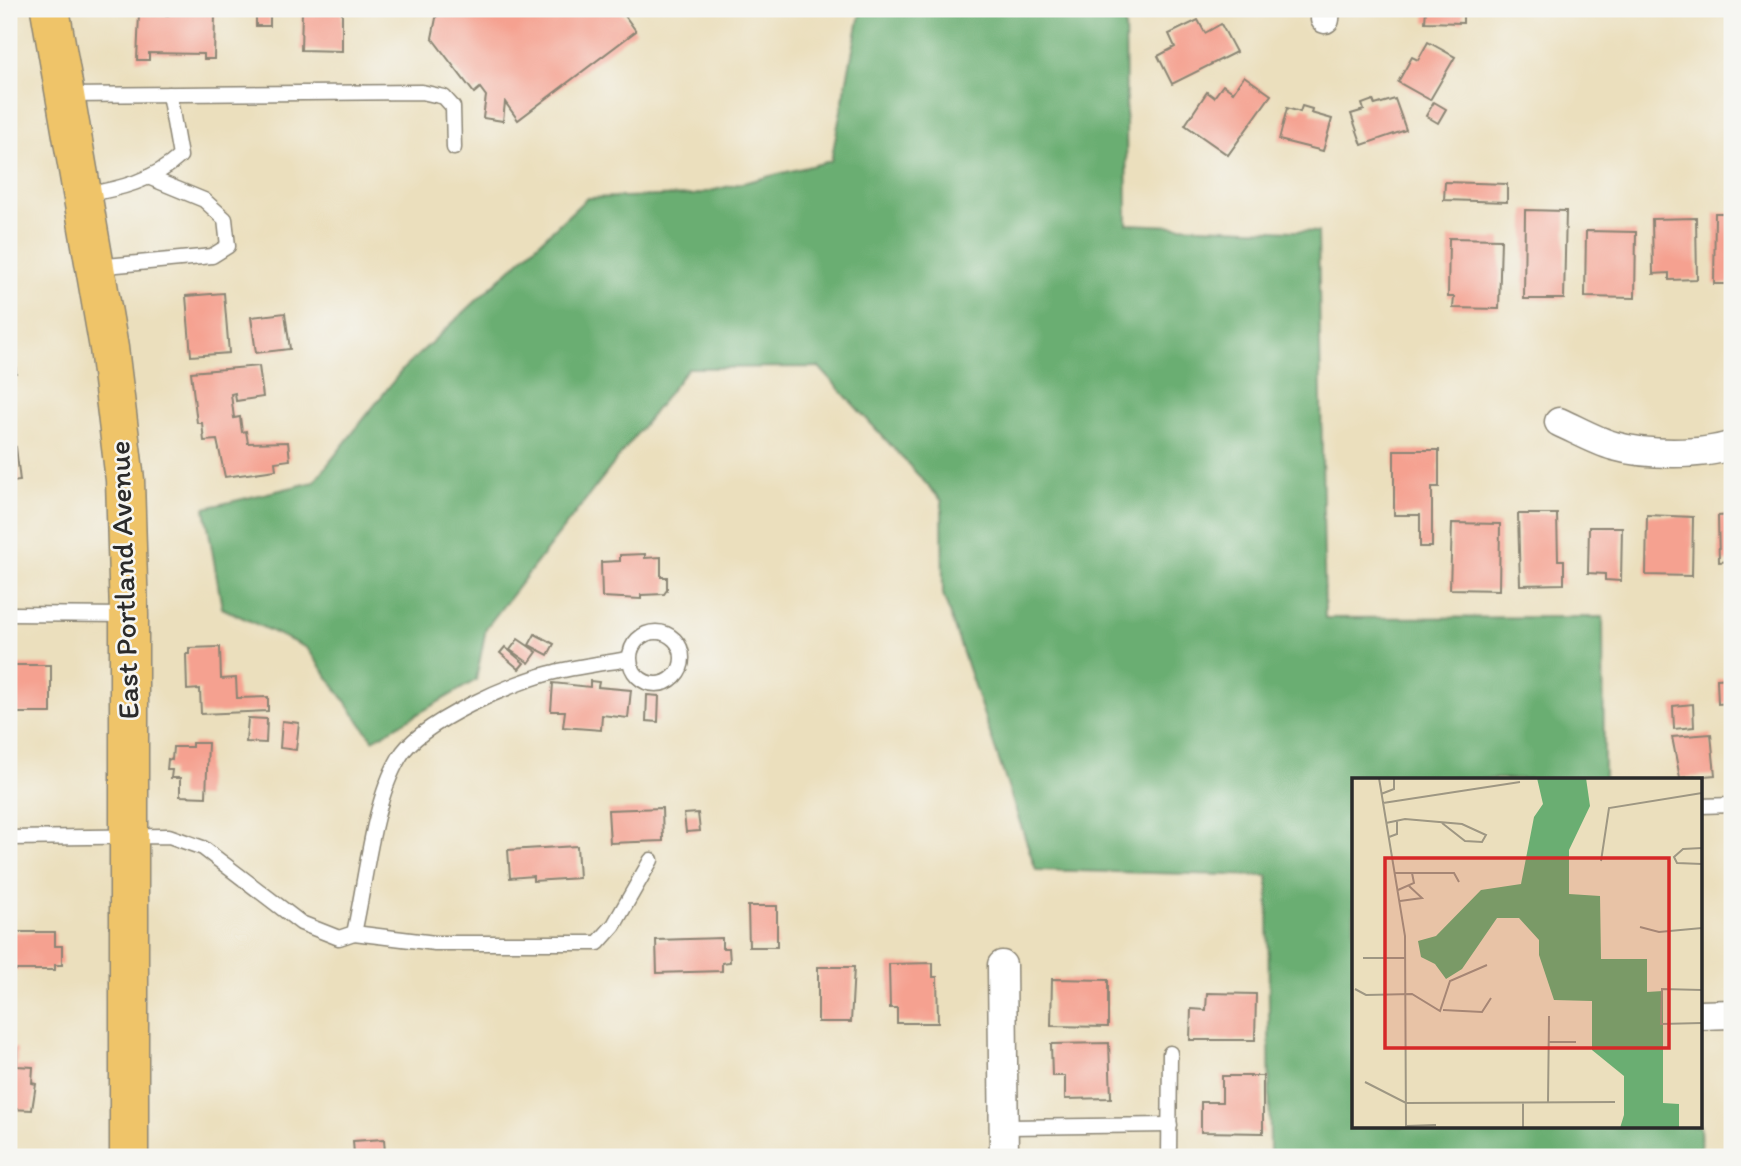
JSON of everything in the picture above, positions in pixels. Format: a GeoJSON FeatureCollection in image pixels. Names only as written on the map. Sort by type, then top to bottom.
{"type":"FeatureCollection","features":[{"type":"Feature","properties":{"kind":"main road","name":"East Portland Avenue"},"geometry":{"type":"LineString","coordinates":[[50,9],[95,267],[125,480],[129,615],[129,1157]]}},
{"type":"Feature","properties":{"kind":"street"},"geometry":{"type":"LineString","coordinates":[[1559,422],[1615,447],[1676,453],[1718,450],[1732,445]]}},
{"type":"Feature","properties":{"kind":"street"},"geometry":{"type":"LineString","coordinates":[[1002,965],[1004,1157]]}},
{"type":"Feature","properties":{"kind":"street"},"geometry":{"type":"LineString","coordinates":[[1702,1014],[1732,1014]]}},
{"type":"Feature","properties":{"kind":"lane"},"geometry":{"type":"LineString","coordinates":[[65,95],[422,92],[444,97],[453,107],[454,148]]}},
{"type":"Feature","properties":{"kind":"lane"},"geometry":{"type":"LineString","coordinates":[[82,195],[126,188],[180,156],[169,94]]}},
{"type":"Feature","properties":{"kind":"lane"},"geometry":{"type":"LineString","coordinates":[[95,267],[212,256],[228,246],[225,219],[204,200],[148,177]]}},
{"type":"Feature","properties":{"kind":"lane"},"geometry":{"type":"LineString","coordinates":[[9,614],[129,615]]}},
{"type":"Feature","properties":{"kind":"lane"},"geometry":{"type":"LineString","coordinates":[[354,933],[376,821],[399,756],[433,724],[486,698],[553,672],[629,659]]}},
{"type":"Feature","properties":{"kind":"lane"},"geometry":{"type":"LineString","coordinates":[[1702,806],[1732,805]]}},
{"type":"Feature","properties":{"kind":"lane"},"geometry":{"type":"LineString","coordinates":[[9,838],[169,836],[203,848],[301,923],[340,938],[354,933],[435,943],[598,943],[614,925],[651,860]]}},
{"type":"Feature","properties":{"kind":"lane"},"geometry":{"type":"LineString","coordinates":[[1169,1157],[1170,1053]]}},
{"type":"Feature","properties":{"kind":"lane"},"geometry":{"type":"LineString","coordinates":[[1004,1126],[1170,1125]]}},
{"type":"Feature","properties":{"kind":"green space"},"geometry":{"type":"Polygon","coordinates":[[[861,9],[1125,9],[1127,224],[1318,232],[1325,618],[1603,617],[1604,778],[1352,778],[1352,1128],[1700,1128],[1701,1157],[1270,1157],[1268,876],[1036,870],[943,594],[942,501],[819,367],[688,368],[486,628],[476,680],[373,740],[307,648],[222,608],[205,508],[314,482],[403,369],[587,198],[694,195],[831,161],[861,9]]]}},
{"type":"Feature","properties":{"kind":"building"},"geometry":{"type":"Polygon","coordinates":[[[443,9],[620,9],[636,31],[518,120],[505,102],[503,121],[483,118],[486,96],[480,88],[474,93],[432,38],[437,13],[443,9]]]}},
{"type":"Feature","properties":{"kind":"building"},"geometry":{"type":"Polygon","coordinates":[[[1426,9],[1463,9],[1463,23],[1425,22],[1426,9]]]}},
{"type":"Feature","properties":{"kind":"building"},"geometry":{"type":"Polygon","coordinates":[[[168,10],[215,14],[214,59],[204,59],[204,54],[149,53],[149,60],[137,60],[139,14],[168,15],[168,10]]]}},
{"type":"Feature","properties":{"kind":"building"},"geometry":{"type":"Polygon","coordinates":[[[256,11],[270,11],[270,26],[256,26],[256,11]]]}},
{"type":"Feature","properties":{"kind":"building"},"geometry":{"type":"Polygon","coordinates":[[[302,11],[342,11],[342,51],[301,50],[302,11]]]}},
{"type":"Feature","properties":{"kind":"building"},"geometry":{"type":"Polygon","coordinates":[[[1198,20],[1205,33],[1221,24],[1236,52],[1172,84],[1158,56],[1175,47],[1169,34],[1198,20]]]}},
{"type":"Feature","properties":{"kind":"building"},"geometry":{"type":"Polygon","coordinates":[[[1428,42],[1455,57],[1430,100],[1398,82],[1412,57],[1418,60],[1428,42]]]}},
{"type":"Feature","properties":{"kind":"building"},"geometry":{"type":"Polygon","coordinates":[[[1244,76],[1271,95],[1228,155],[1185,125],[1207,92],[1214,97],[1223,85],[1233,92],[1244,76]]]}},
{"type":"Feature","properties":{"kind":"building"},"geometry":{"type":"Polygon","coordinates":[[[1395,99],[1406,130],[1362,145],[1351,114],[1364,110],[1362,104],[1373,100],[1375,105],[1395,99]]]}},
{"type":"Feature","properties":{"kind":"building"},"geometry":{"type":"Polygon","coordinates":[[[1434,102],[1446,109],[1438,123],[1426,116],[1434,102]]]}},
{"type":"Feature","properties":{"kind":"building"},"geometry":{"type":"Polygon","coordinates":[[[1302,106],[1312,109],[1311,113],[1332,119],[1323,151],[1279,140],[1287,108],[1300,112],[1302,106]]]}},
{"type":"Feature","properties":{"kind":"building"},"geometry":{"type":"Polygon","coordinates":[[[1445,182],[1507,184],[1507,202],[1444,200],[1445,182]]]}},
{"type":"Feature","properties":{"kind":"building"},"geometry":{"type":"Polygon","coordinates":[[[1525,210],[1566,211],[1564,299],[1524,299],[1525,210]]]}},
{"type":"Feature","properties":{"kind":"building"},"geometry":{"type":"Polygon","coordinates":[[[1715,213],[1732,213],[1732,284],[1714,284],[1715,213]]]}},
{"type":"Feature","properties":{"kind":"building"},"geometry":{"type":"Polygon","coordinates":[[[1696,218],[1697,279],[1669,280],[1669,273],[1653,274],[1652,219],[1696,218]]]}},
{"type":"Feature","properties":{"kind":"building"},"geometry":{"type":"Polygon","coordinates":[[[1586,231],[1636,232],[1635,298],[1585,297],[1586,231]]]}},
{"type":"Feature","properties":{"kind":"building"},"geometry":{"type":"Polygon","coordinates":[[[1449,238],[1501,239],[1499,309],[1453,308],[1454,297],[1448,297],[1449,238]]]}},
{"type":"Feature","properties":{"kind":"building"},"geometry":{"type":"Polygon","coordinates":[[[224,293],[229,353],[191,356],[186,296],[224,293]]]}},
{"type":"Feature","properties":{"kind":"building"},"geometry":{"type":"Polygon","coordinates":[[[285,313],[290,349],[256,353],[251,317],[285,313]]]}},
{"type":"Feature","properties":{"kind":"building"},"geometry":{"type":"Polygon","coordinates":[[[13,346],[16,373],[9,375],[9,347],[13,346]]]}},
{"type":"Feature","properties":{"kind":"building"},"geometry":{"type":"Polygon","coordinates":[[[259,366],[263,397],[236,401],[235,393],[231,394],[234,418],[240,417],[242,432],[246,431],[248,443],[288,442],[290,460],[275,462],[276,470],[225,477],[217,440],[204,441],[202,423],[197,423],[191,372],[259,366]]]}},
{"type":"Feature","properties":{"kind":"building"},"geometry":{"type":"Polygon","coordinates":[[[16,447],[20,481],[12,482],[13,492],[9,493],[9,448],[16,447]]]}},
{"type":"Feature","properties":{"kind":"building"},"geometry":{"type":"Polygon","coordinates":[[[1394,450],[1439,450],[1439,487],[1432,487],[1432,547],[1420,547],[1420,515],[1394,515],[1394,450]]]}},
{"type":"Feature","properties":{"kind":"building"},"geometry":{"type":"Polygon","coordinates":[[[1518,514],[1557,514],[1558,560],[1564,560],[1564,584],[1520,585],[1518,514]]]}},
{"type":"Feature","properties":{"kind":"building"},"geometry":{"type":"Polygon","coordinates":[[[1647,515],[1693,517],[1692,576],[1646,575],[1647,515]]]}},
{"type":"Feature","properties":{"kind":"building"},"geometry":{"type":"Polygon","coordinates":[[[1732,515],[1732,561],[1719,562],[1718,516],[1732,515]]]}},
{"type":"Feature","properties":{"kind":"building"},"geometry":{"type":"Polygon","coordinates":[[[1452,523],[1500,524],[1499,590],[1450,589],[1452,523]]]}},
{"type":"Feature","properties":{"kind":"building"},"geometry":{"type":"Polygon","coordinates":[[[1589,527],[1622,527],[1621,581],[1605,580],[1605,574],[1588,573],[1589,527]]]}},
{"type":"Feature","properties":{"kind":"building"},"geometry":{"type":"Polygon","coordinates":[[[645,554],[645,558],[661,557],[661,577],[667,577],[667,590],[664,594],[641,595],[641,599],[602,597],[601,562],[620,561],[620,555],[645,554]]]}},
{"type":"Feature","properties":{"kind":"building"},"geometry":{"type":"Polygon","coordinates":[[[535,634],[554,644],[548,655],[529,645],[535,634]]]}},
{"type":"Feature","properties":{"kind":"building"},"geometry":{"type":"Polygon","coordinates":[[[518,639],[537,652],[529,663],[510,650],[518,639]]]}},
{"type":"Feature","properties":{"kind":"building"},"geometry":{"type":"Polygon","coordinates":[[[220,647],[221,679],[236,678],[237,698],[268,697],[268,711],[201,714],[200,689],[187,690],[186,654],[189,654],[189,648],[220,647]]]}},
{"type":"Feature","properties":{"kind":"building"},"geometry":{"type":"Polygon","coordinates":[[[505,647],[524,663],[519,669],[500,653],[505,647]]]}},
{"type":"Feature","properties":{"kind":"building"},"geometry":{"type":"Polygon","coordinates":[[[9,665],[51,665],[51,713],[9,713],[9,665]]]}},
{"type":"Feature","properties":{"kind":"building"},"geometry":{"type":"Polygon","coordinates":[[[1732,678],[1730,713],[1730,703],[1718,704],[1717,679],[1732,678]]]}},
{"type":"Feature","properties":{"kind":"building"},"geometry":{"type":"Polygon","coordinates":[[[590,681],[599,682],[598,687],[631,690],[628,718],[602,715],[601,730],[563,727],[565,711],[551,711],[553,683],[590,687],[590,681]]]}},
{"type":"Feature","properties":{"kind":"building"},"geometry":{"type":"Polygon","coordinates":[[[647,695],[659,696],[658,722],[646,721],[647,695]]]}},
{"type":"Feature","properties":{"kind":"building"},"geometry":{"type":"Polygon","coordinates":[[[1693,704],[1694,727],[1674,729],[1673,706],[1693,704]]]}},
{"type":"Feature","properties":{"kind":"building"},"geometry":{"type":"Polygon","coordinates":[[[248,718],[267,719],[266,743],[246,742],[248,718]]]}},
{"type":"Feature","properties":{"kind":"building"},"geometry":{"type":"Polygon","coordinates":[[[282,721],[299,723],[296,750],[280,748],[282,721]]]}},
{"type":"Feature","properties":{"kind":"building"},"geometry":{"type":"Polygon","coordinates":[[[1711,734],[1715,775],[1680,778],[1672,737],[1711,734]]]}},
{"type":"Feature","properties":{"kind":"building"},"geometry":{"type":"Polygon","coordinates":[[[192,743],[208,743],[206,797],[180,796],[180,778],[171,778],[172,770],[167,770],[168,759],[172,760],[173,747],[192,747],[192,743]]]}},
{"type":"Feature","properties":{"kind":"building"},"geometry":{"type":"Polygon","coordinates":[[[662,808],[663,841],[610,843],[608,810],[662,808]]]}},
{"type":"Feature","properties":{"kind":"building"},"geometry":{"type":"Polygon","coordinates":[[[698,813],[700,831],[686,832],[684,814],[698,813]]]}},
{"type":"Feature","properties":{"kind":"building"},"geometry":{"type":"Polygon","coordinates":[[[577,846],[579,878],[533,881],[533,876],[510,878],[508,850],[577,846]]]}},
{"type":"Feature","properties":{"kind":"building"},"geometry":{"type":"Polygon","coordinates":[[[748,906],[777,906],[777,947],[749,947],[748,906]]]}},
{"type":"Feature","properties":{"kind":"building"},"geometry":{"type":"Polygon","coordinates":[[[9,932],[55,932],[55,946],[62,946],[62,965],[55,965],[55,970],[9,970],[9,932]]]}},
{"type":"Feature","properties":{"kind":"building"},"geometry":{"type":"Polygon","coordinates":[[[722,938],[722,948],[729,948],[730,962],[722,963],[722,971],[657,973],[656,940],[722,938]]]}},
{"type":"Feature","properties":{"kind":"building"},"geometry":{"type":"Polygon","coordinates":[[[933,963],[933,977],[937,977],[938,1023],[897,1023],[897,1008],[890,1008],[889,964],[933,963]]]}},
{"type":"Feature","properties":{"kind":"building"},"geometry":{"type":"Polygon","coordinates":[[[818,967],[854,967],[851,1022],[818,1022],[818,967]]]}},
{"type":"Feature","properties":{"kind":"building"},"geometry":{"type":"Polygon","coordinates":[[[1052,979],[1108,980],[1108,1027],[1051,1026],[1052,979]]]}},
{"type":"Feature","properties":{"kind":"building"},"geometry":{"type":"Polygon","coordinates":[[[1207,993],[1256,994],[1255,1040],[1190,1040],[1191,1009],[1206,1010],[1207,993]]]}},
{"type":"Feature","properties":{"kind":"building"},"geometry":{"type":"Polygon","coordinates":[[[1109,1043],[1111,1098],[1065,1099],[1065,1076],[1052,1076],[1051,1044],[1109,1043]]]}},
{"type":"Feature","properties":{"kind":"building"},"geometry":{"type":"Polygon","coordinates":[[[9,1048],[17,1048],[17,1066],[33,1067],[32,1083],[36,1084],[32,1110],[9,1109],[9,1048]]]}},
{"type":"Feature","properties":{"kind":"building"},"geometry":{"type":"Polygon","coordinates":[[[1222,1076],[1263,1076],[1263,1133],[1201,1132],[1201,1102],[1222,1102],[1222,1076]]]}},
{"type":"Feature","properties":{"kind":"building"},"geometry":{"type":"Polygon","coordinates":[[[384,1139],[385,1153],[354,1154],[353,1141],[384,1139]]]}}]}
